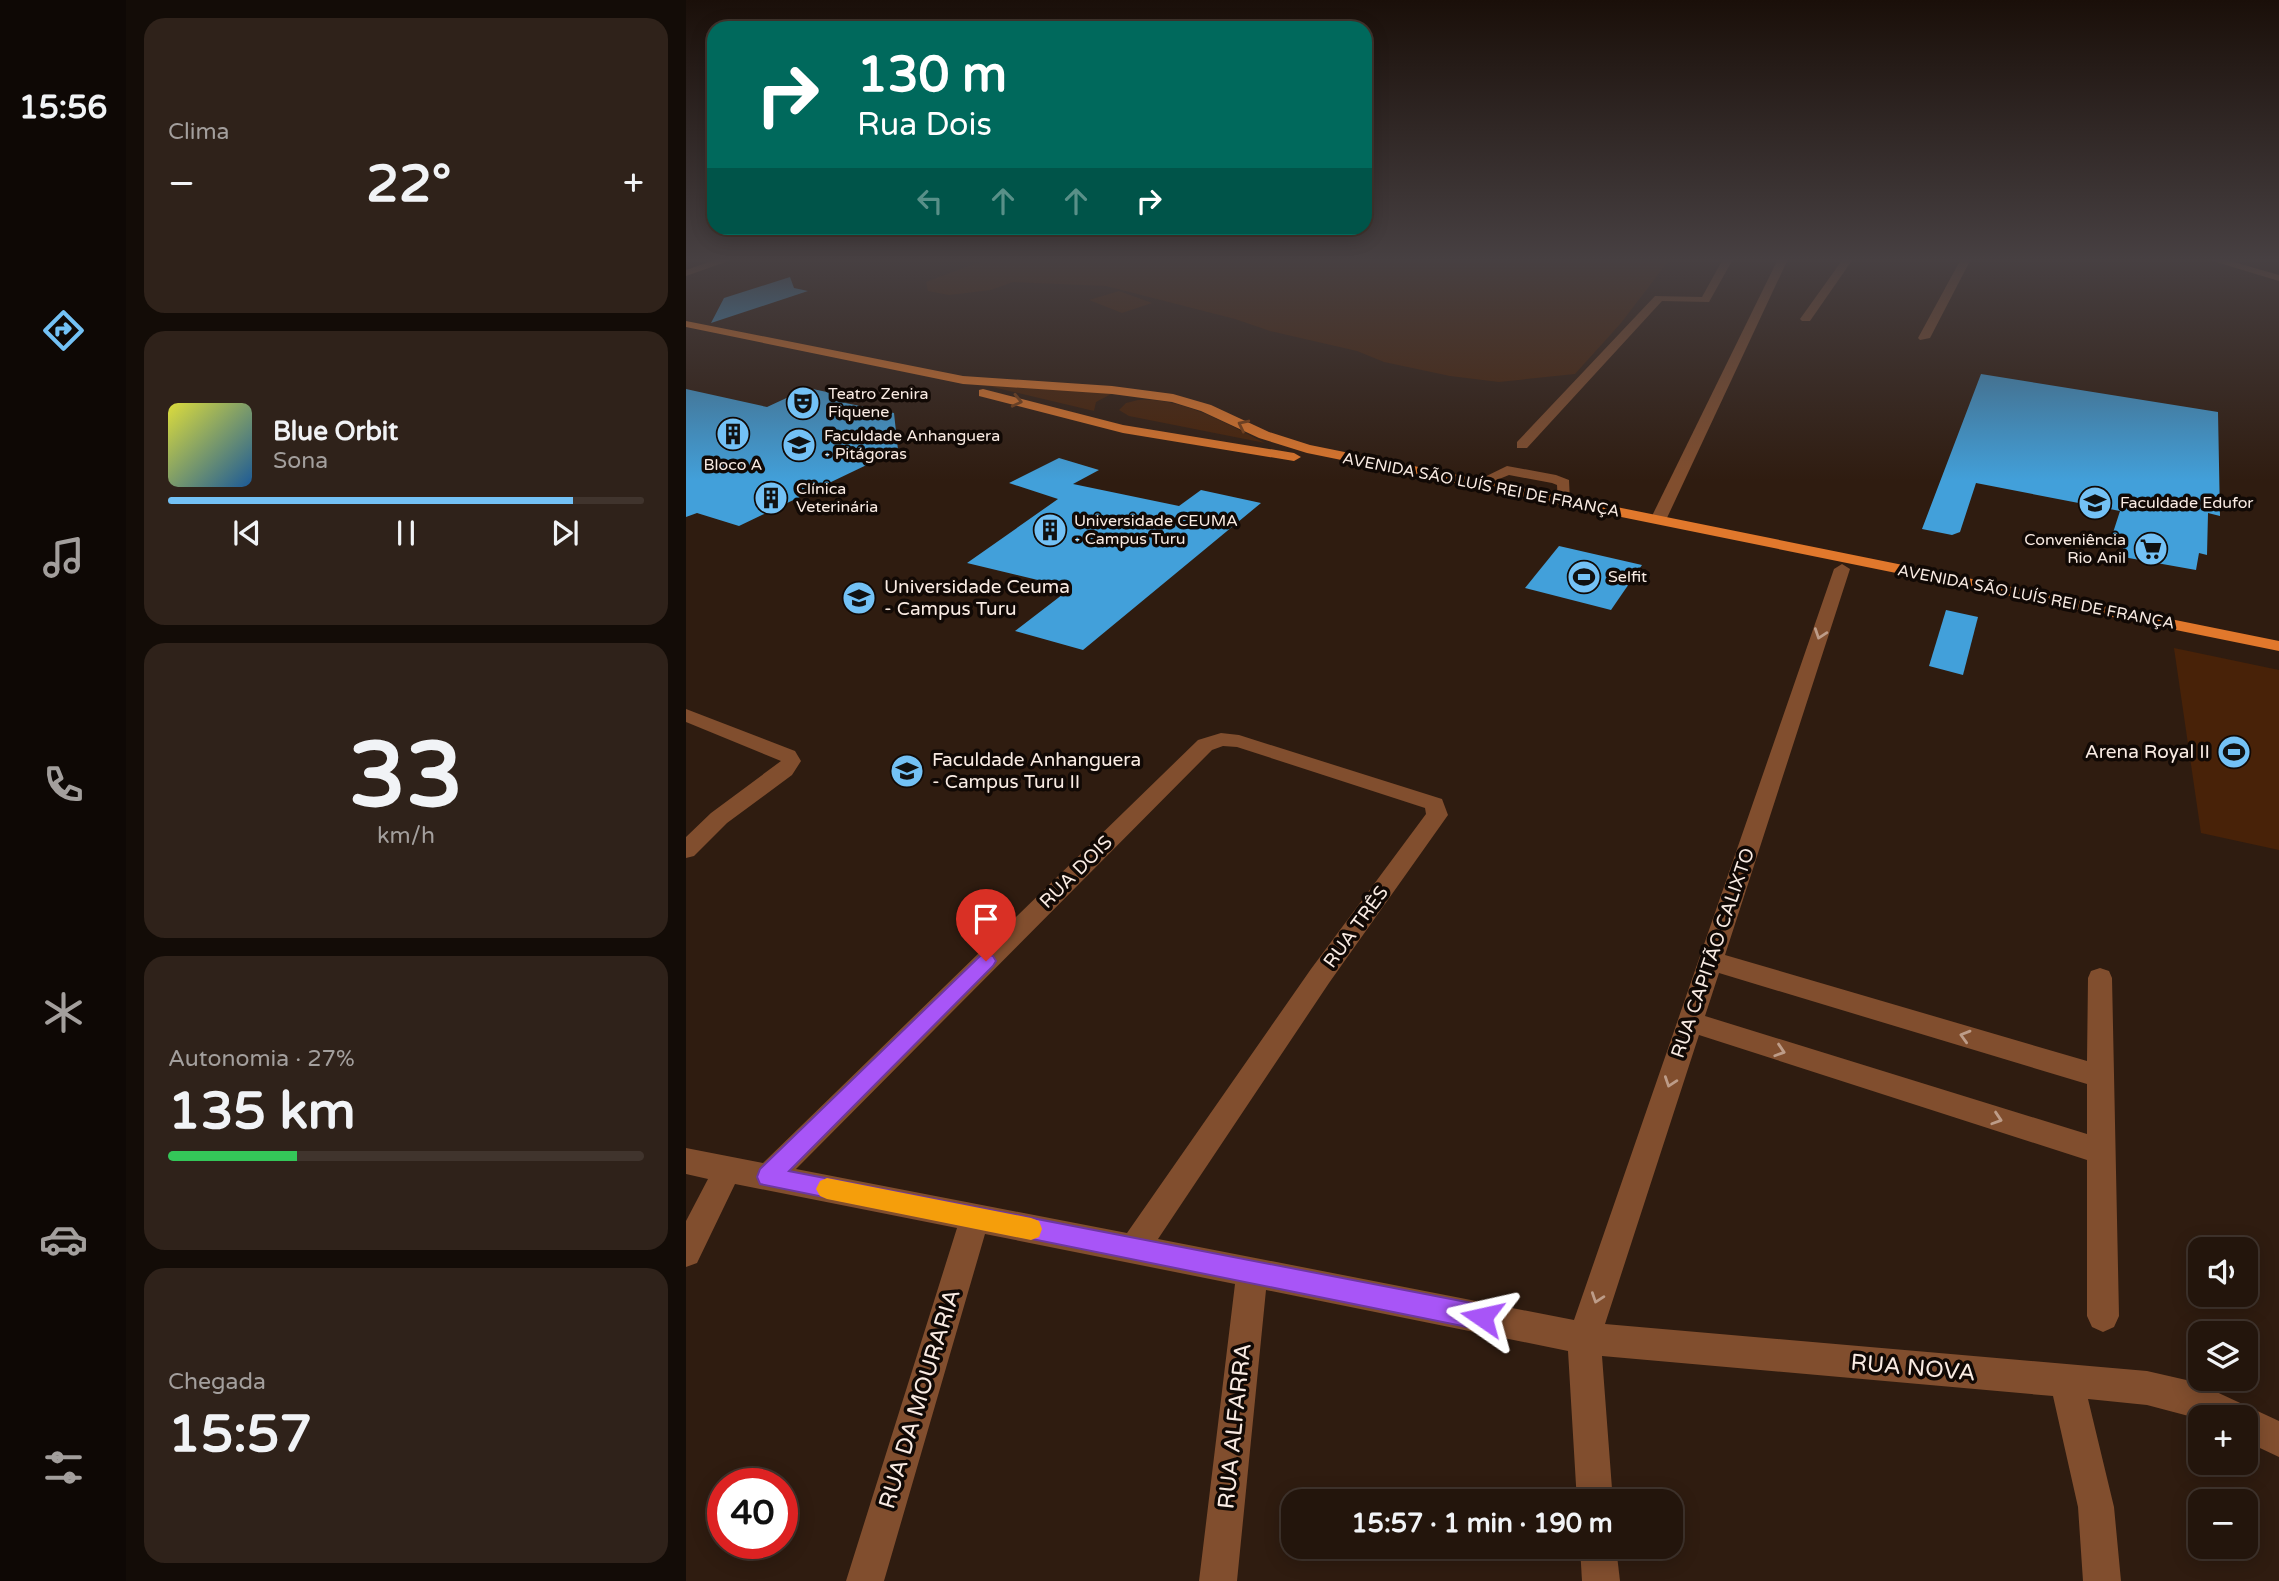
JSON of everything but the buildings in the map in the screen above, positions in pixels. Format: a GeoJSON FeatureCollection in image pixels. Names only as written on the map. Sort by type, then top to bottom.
{"type":"FeatureCollection","features":[{"type":"Feature","properties":{"kind":"main road","name":"AVENIDA SÃO LUÍS REI DE FRANÇA"},"geometry":{"type":"LineString","coordinates":[[686,333],[1016,400],[1123,429],[1210,443],[1842,569],[2279,660]]}},
{"type":"Feature","properties":{"kind":"main road","name":"AVENIDA SÃO LUÍS REI DE FRANÇA"},"geometry":{"type":"LineString","coordinates":[[729,333],[963,380],[1160,396],[1206,408],[1293,446],[2279,646]]}},
{"type":"Feature","properties":{"kind":"main road"},"geometry":{"type":"LineString","coordinates":[[1160,396],[1131,397],[1111,407],[1110,415],[1120,420],[1210,443]]}},
{"type":"Feature","properties":{"kind":"street"},"geometry":{"type":"LineString","coordinates":[[1522,445],[1627,333]]}},
{"type":"Feature","properties":{"kind":"street"},"geometry":{"type":"LineString","coordinates":[[1658,520],[1748,333]]}},
{"type":"Feature","properties":{"kind":"street"},"geometry":{"type":"LineString","coordinates":[[1924,338],[1927,333]]}},
{"type":"Feature","properties":{"kind":"street"},"geometry":{"type":"LineString","coordinates":[[1493,475],[1510,457]]}},
{"type":"Feature","properties":{"kind":"street"},"geometry":{"type":"LineString","coordinates":[[1477,484],[1507,470],[1528,466],[1561,481],[1564,486],[1563,501]]}},
{"type":"Feature","properties":{"kind":"street","name":"RUA CAPITÃO CALIXTO"},"geometry":{"type":"LineString","coordinates":[[1584,1338],[1842,569]]}},
{"type":"Feature","properties":{"kind":"street"},"geometry":{"type":"LineString","coordinates":[[686,715],[788,756],[791,761],[785,770],[719,818],[686,850]]}},
{"type":"Feature","properties":{"kind":"street","name":"RUA TRÊS"},"geometry":{"type":"LineString","coordinates":[[1134,1249],[1320,976],[1437,815],[1434,804],[1426,801],[1239,741],[1221,739],[1205,745]]}},
{"type":"Feature","properties":{"kind":"street","name":"RUA DOIS"},"geometry":{"type":"LineString","coordinates":[[768,1177],[1205,745]]}},
{"type":"Feature","properties":{"kind":"street"},"geometry":{"type":"LineString","coordinates":[[1710,961],[2101,1077]]}},
{"type":"Feature","properties":{"kind":"street"},"geometry":{"type":"LineString","coordinates":[[2100,978],[2103,1316]]}},
{"type":"Feature","properties":{"kind":"street"},"geometry":{"type":"LineString","coordinates":[[1690,1022],[2102,1153]]}},
{"type":"Feature","properties":{"kind":"street","name":"RUA NOVA"},"geometry":{"type":"LineString","coordinates":[[686,1161],[1584,1338],[2171,1391],[2206,1405]]}},
{"type":"Feature","properties":{"kind":"street"},"geometry":{"type":"LineString","coordinates":[[686,1252],[728,1169]]}},
{"type":"Feature","properties":{"kind":"street","name":"RUA DA MOURARIA"},"geometry":{"type":"LineString","coordinates":[[865,1581],[975,1218]]}},
{"type":"Feature","properties":{"kind":"street","name":"RUA ALFARRA"},"geometry":{"type":"LineString","coordinates":[[1217,1581],[1252,1272]]}},
{"type":"Feature","properties":{"kind":"street"},"geometry":{"type":"LineString","coordinates":[[1584,1338],[1594,1489]]}},
{"type":"Feature","properties":{"kind":"street"},"geometry":{"type":"LineString","coordinates":[[2067,1382],[2096,1507],[2102,1581]]}},
{"type":"Feature","properties":{"kind":"street"},"geometry":{"type":"LineString","coordinates":[[2258,1429],[2279,1440]]}},
{"type":"Feature","properties":{"kind":"street"},"geometry":{"type":"LineString","coordinates":[[1599,1559],[1601,1581]]}},
{"type":"Feature","properties":{"kind":"shaded area"},"geometry":{"type":"Polygon","coordinates":[[[1278,333],[1612,333],[1575,374],[1499,382],[1450,376],[1384,362],[1357,351],[1278,333]]]}},
{"type":"Feature","properties":{"kind":"shaded area"},"geometry":{"type":"Polygon","coordinates":[[[984,385],[1113,393],[1096,402],[1094,411],[984,385]]]}},
{"type":"Feature","properties":{"kind":"shaded area"},"geometry":{"type":"Polygon","coordinates":[[[1155,400],[1188,407],[1265,443],[1129,416],[1119,410],[1126,403],[1155,400]]]}},
{"type":"Feature","properties":{"kind":"shaded area","name":"Arena Royal II"},"geometry":{"type":"Polygon","coordinates":[[[2174,648],[2279,670],[2279,850],[2201,833],[2174,648]]]}},
{"type":"Feature","properties":{"kind":"slow traffic"},"geometry":{"type":"LineString","coordinates":[[827,1189],[1031,1229]]}},
{"type":"Feature","properties":{"kind":"place","name":"Teatro Zenira Fiquene"},"geometry":{"type":"Point","coordinates":[803,403]}},
{"type":"Feature","properties":{"kind":"place","name":"Bloco A"},"geometry":{"type":"Point","coordinates":[733,434]}},
{"type":"Feature","properties":{"kind":"place","name":"Faculdade Anhanguera - Pitágoras"},"geometry":{"type":"Point","coordinates":[799,445]}},
{"type":"Feature","properties":{"kind":"place","name":"Clínica Veterinária"},"geometry":{"type":"Point","coordinates":[771,498]}},
{"type":"Feature","properties":{"kind":"place","name":"Faculdade Edufor"},"geometry":{"type":"Point","coordinates":[2095,503]}},
{"type":"Feature","properties":{"kind":"place","name":"Universidade CEUMA - Campus Turu"},"geometry":{"type":"Point","coordinates":[1050,530]}},
{"type":"Feature","properties":{"kind":"place","name":"Conveniência Rio Anil"},"geometry":{"type":"Point","coordinates":[2151,549]}},
{"type":"Feature","properties":{"kind":"place","name":"Selfit"},"geometry":{"type":"Point","coordinates":[1584,577]}},
{"type":"Feature","properties":{"kind":"place","name":"Universidade Ceuma - Campus Turu"},"geometry":{"type":"Point","coordinates":[859,598]}},
{"type":"Feature","properties":{"kind":"place","name":"Arena Royal II"},"geometry":{"type":"Point","coordinates":[2234,752]}},
{"type":"Feature","properties":{"kind":"place","name":"Faculdade Anhanguera - Campus Turu II"},"geometry":{"type":"Point","coordinates":[907,771]}},
{"type":"Feature","properties":{"kind":"route"},"geometry":{"type":"LineString","coordinates":[[986,961],[768,1177],[1482,1317]]}}]}
